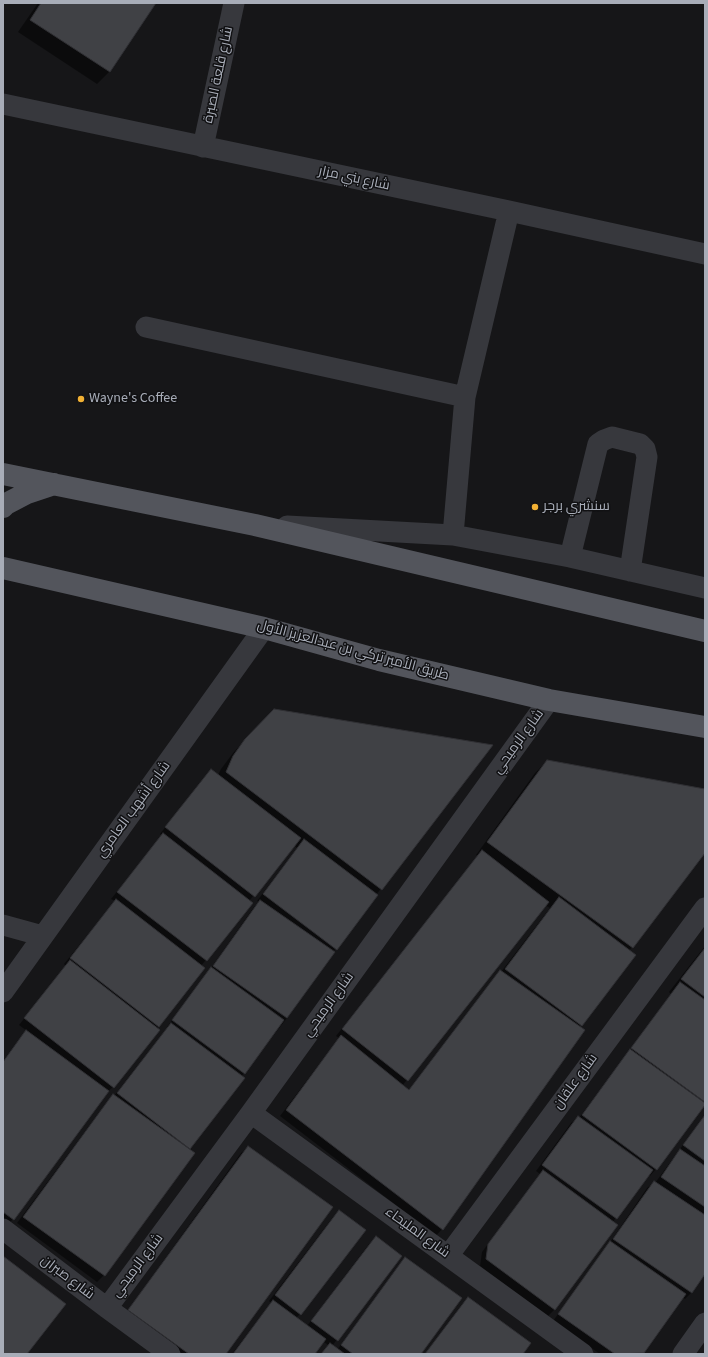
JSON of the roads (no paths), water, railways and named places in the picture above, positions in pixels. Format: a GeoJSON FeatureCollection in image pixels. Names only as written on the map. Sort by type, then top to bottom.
{"type":"FeatureCollection","features":[{"type":"Feature","properties":{"kind":"main road"},"geometry":{"type":"LineString","coordinates":[[3,474],[255,525],[705,631]]}},
{"type":"Feature","properties":{"kind":"main road"},"geometry":{"type":"LineString","coordinates":[[3,507],[27,493],[55,484]]}},
{"type":"Feature","properties":{"kind":"main road"},"geometry":{"type":"LineString","coordinates":[[3,551],[28,574]]}},
{"type":"Feature","properties":{"kind":"main road","name":"طريق الأمير تركي بن عبدالعزيز الأول"},"geometry":{"type":"LineString","coordinates":[[3,568],[264,628],[379,660],[549,700],[705,727]]}},
{"type":"Feature","properties":{"kind":"street","name":"شارع قلعة الصبرة"},"geometry":{"type":"LineString","coordinates":[[203,147],[234,3]]}},
{"type":"Feature","properties":{"kind":"street","name":"شارع بني مزار"},"geometry":{"type":"LineString","coordinates":[[3,104],[705,254]]}},
{"type":"Feature","properties":{"kind":"street"},"geometry":{"type":"LineString","coordinates":[[453,535],[465,397],[509,211]]}},
{"type":"Feature","properties":{"kind":"street"},"geometry":{"type":"LineString","coordinates":[[146,327],[465,397]]}},
{"type":"Feature","properties":{"kind":"street"},"geometry":{"type":"LineString","coordinates":[[570,557],[598,444],[612,437],[640,444],[645,449],[648,457],[630,571]]}},
{"type":"Feature","properties":{"kind":"street"},"geometry":{"type":"LineString","coordinates":[[255,525],[453,535],[570,557],[705,588]]}},
{"type":"Feature","properties":{"kind":"street","name":"شارع أشهب العامري"},"geometry":{"type":"LineString","coordinates":[[3,992],[264,628]]}},
{"type":"Feature","properties":{"kind":"street","name":"شارع الرميحي"},"geometry":{"type":"LineString","coordinates":[[107,1308],[251,1113],[549,700]]}},
{"type":"Feature","properties":{"kind":"street","name":"شارع علقان"},"geometry":{"type":"LineString","coordinates":[[448,1256],[705,908]]}},
{"type":"Feature","properties":{"kind":"street"},"geometry":{"type":"LineString","coordinates":[[3,925],[43,936]]}},
{"type":"Feature","properties":{"kind":"street","name":"شارع المليحاء"},"geometry":{"type":"LineString","coordinates":[[251,1113],[583,1354]]}},
{"type":"Feature","properties":{"kind":"street","name":"شارع صبران"},"geometry":{"type":"LineString","coordinates":[[3,1229],[170,1354]]}},
{"type":"Feature","properties":{"kind":"street"},"geometry":{"type":"LineString","coordinates":[[683,1354],[705,1323]]}},
{"type":"Feature","properties":{"kind":"place","name":"Wayne's Coffee"},"geometry":{"type":"Point","coordinates":[81,399]}},
{"type":"Feature","properties":{"kind":"place","name":"سنشري برجر"},"geometry":{"type":"Point","coordinates":[535,507]}}]}
